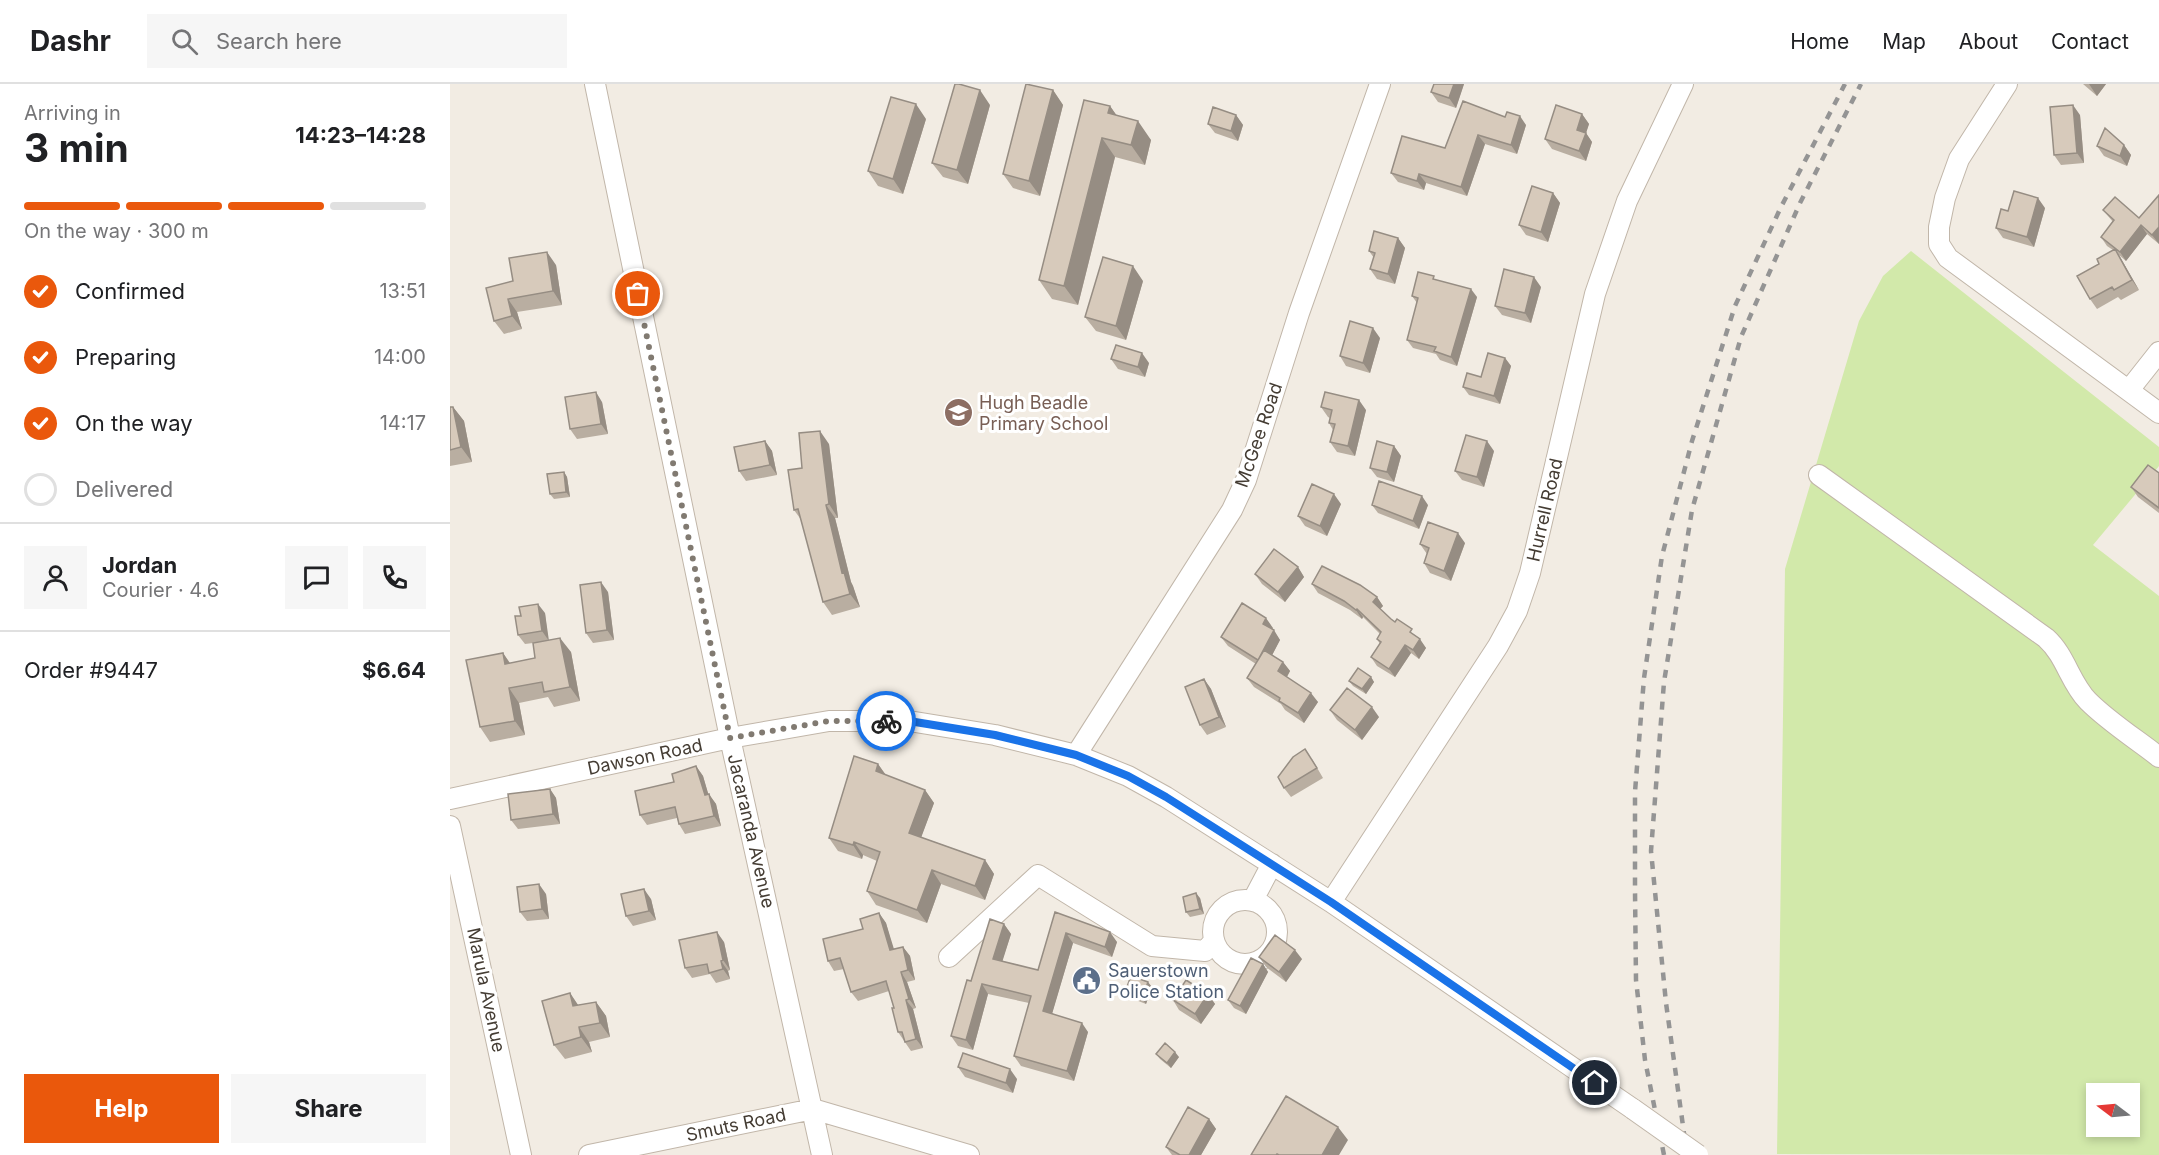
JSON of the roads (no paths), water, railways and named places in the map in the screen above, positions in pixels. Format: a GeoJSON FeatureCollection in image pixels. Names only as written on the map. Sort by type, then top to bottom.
{"type":"FeatureCollection","features":[{"type":"Feature","properties":{"kind":"street","name":"Jacaranda Avenue"},"geometry":{"type":"LineString","coordinates":[[595,84],[730,738],[822,1155]]}},
{"type":"Feature","properties":{"kind":"street","name":"McGee Road"},"geometry":{"type":"LineString","coordinates":[[1076,755],[1232,510],[1246,480],[1299,312],[1380,84]]}},
{"type":"Feature","properties":{"kind":"street","name":"Hurrell Road"},"geometry":{"type":"LineString","coordinates":[[1331,902],[1498,646],[1517,611],[1530,573],[1595,294],[1626,201],[1683,84]]}},
{"type":"Feature","properties":{"kind":"street"},"geometry":{"type":"LineString","coordinates":[[2007,84],[1959,159],[1945,198],[1939,227],[1939,244],[1948,258],[2159,413]]}},
{"type":"Feature","properties":{"kind":"street"},"geometry":{"type":"LineString","coordinates":[[2129,390],[2159,352]]}},
{"type":"Feature","properties":{"kind":"street"},"geometry":{"type":"LineString","coordinates":[[1819,475],[2046,638],[2056,647],[2077,686],[2088,700],[2159,757]]}},
{"type":"Feature","properties":{"kind":"street","name":"Dawson Road"},"geometry":{"type":"LineString","coordinates":[[450,800],[730,738],[829,721],[909,721],[995,735],[1076,755],[1128,776],[1166,797],[1272,864],[1331,902],[1698,1155]]}},
{"type":"Feature","properties":{"kind":"street","name":"Marula Avenue"},"geometry":{"type":"LineString","coordinates":[[450,826],[521,1155]]}},
{"type":"Feature","properties":{"kind":"street"},"geometry":{"type":"LineString","coordinates":[[1253,900],[1272,864]]}},
{"type":"Feature","properties":{"kind":"street"},"geometry":{"type":"LineString","coordinates":[[949,957],[1038,875],[1152,946],[1205,951],[1214,941]]}},
{"type":"Feature","properties":{"kind":"street"},"geometry":{"type":"LineString","coordinates":[[1240,900],[1253,900],[1265,906],[1274,916],[1278,929],[1276,943],[1269,955],[1258,962],[1245,965],[1231,962],[1221,953],[1214,941],[1213,928],[1218,915],[1227,905],[1240,900]]}},
{"type":"Feature","properties":{"kind":"street"},"geometry":{"type":"LineString","coordinates":[[813,1109],[969,1155]]}},
{"type":"Feature","properties":{"kind":"street","name":"Smuts Road"},"geometry":{"type":"LineString","coordinates":[[589,1155],[813,1109]]}},
{"type":"Feature","properties":{"kind":"railway"},"geometry":{"type":"LineString","coordinates":[[1664,1155],[1645,1060],[1636,980],[1635,890],[1635,792],[1644,678],[1662,556],[1692,441],[1735,306],[1781,207],[1845,84]]}},
{"type":"Feature","properties":{"kind":"railway"},"geometry":{"type":"LineString","coordinates":[[1687,1155],[1666,1003],[1651,851],[1664,682],[1692,510],[1741,337],[1800,203],[1861,84]]}},
{"type":"Feature","properties":{"kind":"place","name":"Hugh Beadle Primary School"},"geometry":{"type":"Point","coordinates":[958,413]}},
{"type":"Feature","properties":{"kind":"place","name":"Sauerstown Police Station"},"geometry":{"type":"Point","coordinates":[1087,981]}}]}
